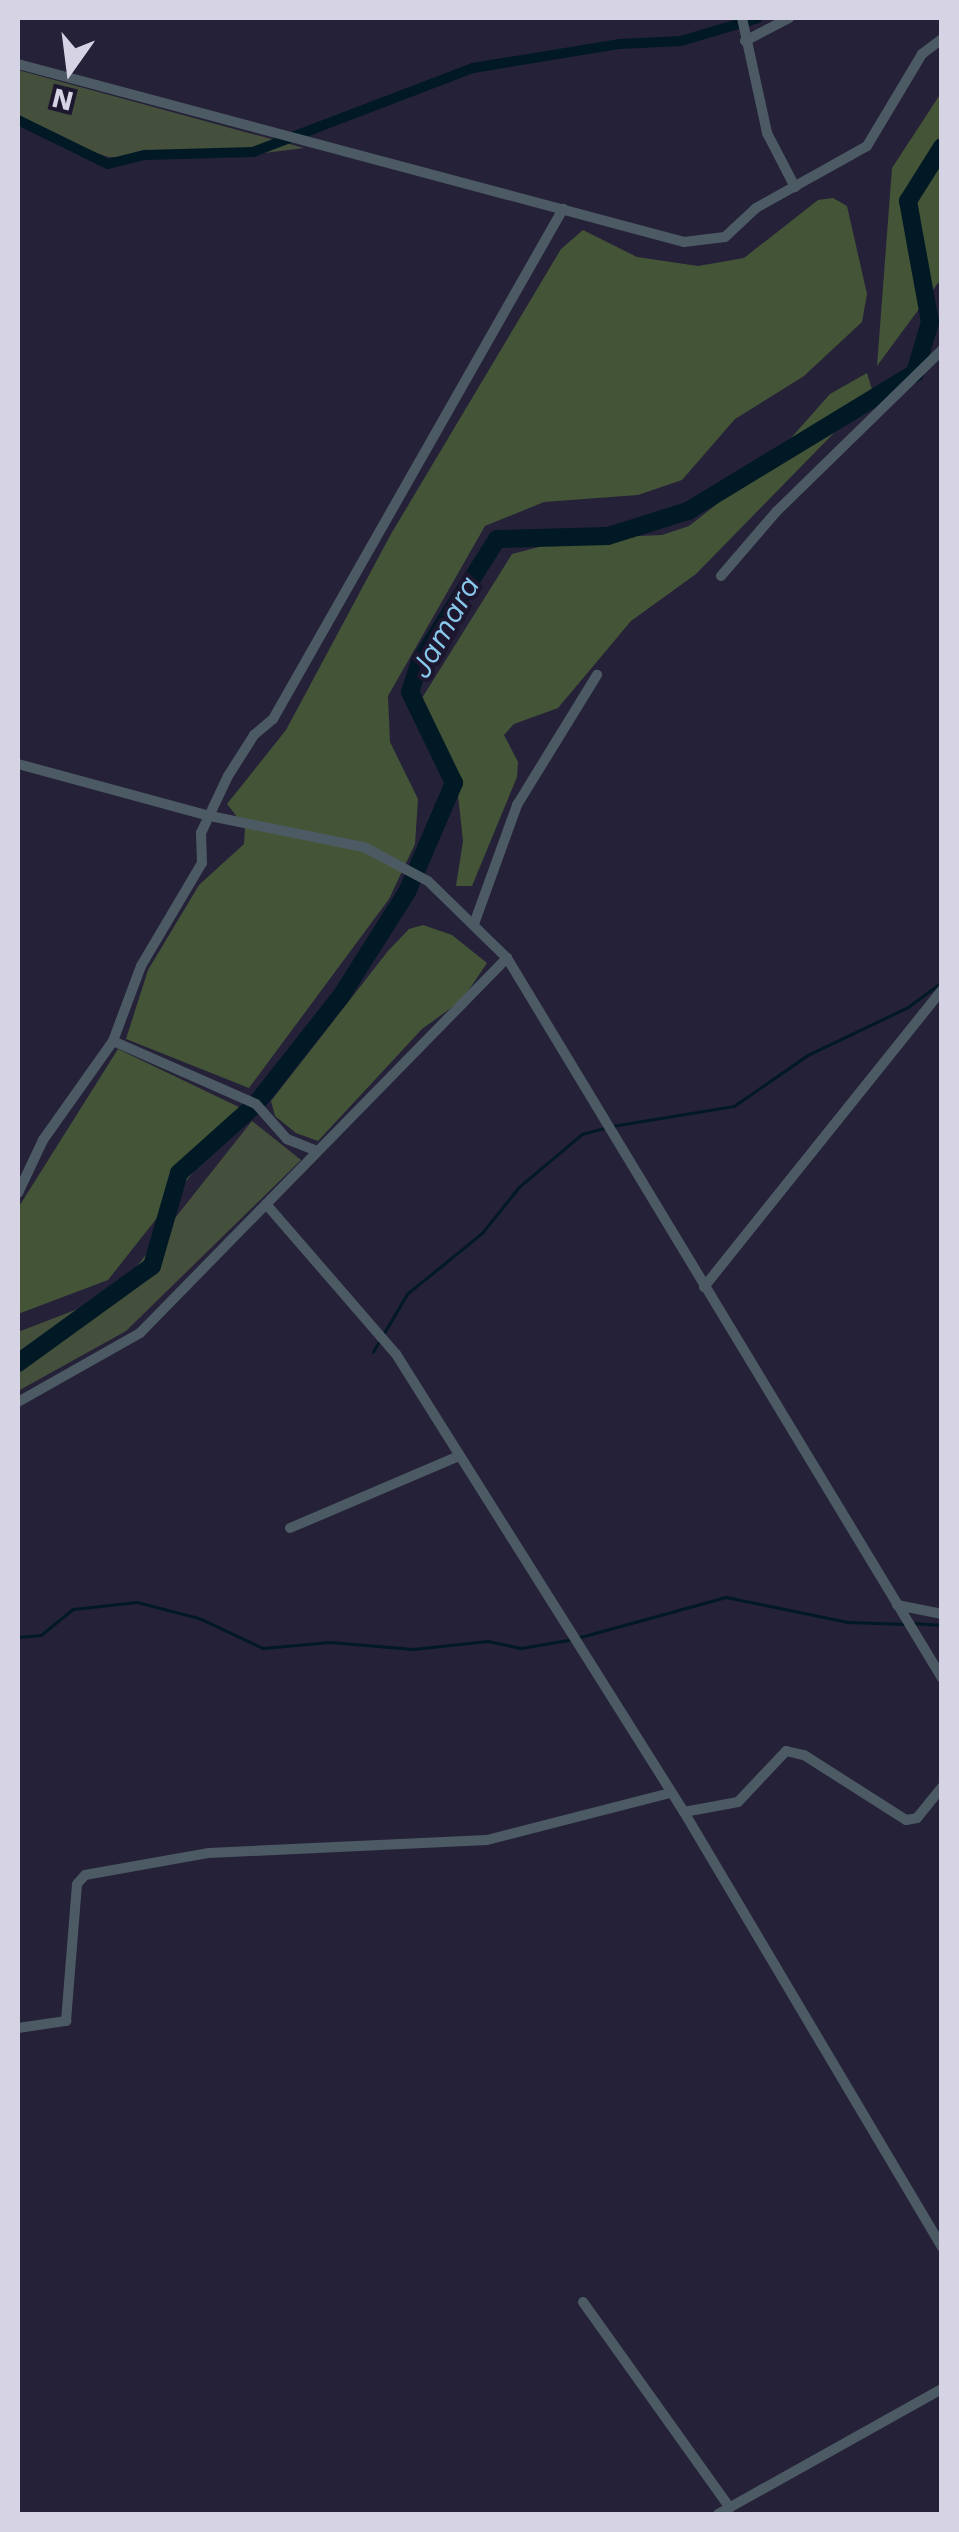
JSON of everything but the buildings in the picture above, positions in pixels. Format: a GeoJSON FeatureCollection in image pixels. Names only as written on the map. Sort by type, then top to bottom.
{"type":"FeatureCollection","features":[{"type":"Feature","properties":{"kind":"street"},"geometry":{"type":"LineString","coordinates":[[742,18],[767,133],[795,188]]}},
{"type":"Feature","properties":{"kind":"street"},"geometry":{"type":"LineString","coordinates":[[745,41],[788,18]]}},
{"type":"Feature","properties":{"kind":"street"},"geometry":{"type":"LineString","coordinates":[[18,64],[684,242],[725,237],[756,208],[867,146],[922,54],[942,39]]}},
{"type":"Feature","properties":{"kind":"street"},"geometry":{"type":"LineString","coordinates":[[18,1193],[43,1140],[114,1041],[142,966],[202,862],[202,833],[254,736],[274,719],[563,209]]}},
{"type":"Feature","properties":{"kind":"street"},"geometry":{"type":"LineString","coordinates":[[721,576],[777,512],[942,350]]}},
{"type":"Feature","properties":{"kind":"street"},"geometry":{"type":"LineString","coordinates":[[474,924],[517,805],[597,676]]}},
{"type":"Feature","properties":{"kind":"street"},"geometry":{"type":"LineString","coordinates":[[18,764],[210,816],[364,847],[428,881],[474,924],[507,958],[942,1678]]}},
{"type":"Feature","properties":{"kind":"street"},"geometry":{"type":"LineString","coordinates":[[18,1402],[140,1333],[507,958]]}},
{"type":"Feature","properties":{"kind":"street"},"geometry":{"type":"LineString","coordinates":[[704,1288],[942,990]]}},
{"type":"Feature","properties":{"kind":"street"},"geometry":{"type":"LineString","coordinates":[[114,1041],[256,1104],[286,1139],[318,1151]]}},
{"type":"Feature","properties":{"kind":"street"},"geometry":{"type":"LineString","coordinates":[[266,1204],[396,1354],[684,1812],[942,2247]]}},
{"type":"Feature","properties":{"kind":"street"},"geometry":{"type":"LineString","coordinates":[[290,1528],[458,1456]]}},
{"type":"Feature","properties":{"kind":"street"},"geometry":{"type":"LineString","coordinates":[[897,1605],[942,1614]]}},
{"type":"Feature","properties":{"kind":"street"},"geometry":{"type":"LineString","coordinates":[[684,1812],[738,1802],[786,1751],[804,1755],[906,1820],[917,1818],[942,1788]]}},
{"type":"Feature","properties":{"kind":"street"},"geometry":{"type":"LineString","coordinates":[[18,2028],[66,2021],[77,1884],[85,1875],[209,1852],[488,1840],[670,1793]]}},
{"type":"Feature","properties":{"kind":"street"},"geometry":{"type":"LineString","coordinates":[[583,2302],[730,2508]]}},
{"type":"Feature","properties":{"kind":"street"},"geometry":{"type":"LineString","coordinates":[[718,2514],[942,2388]]}},
{"type":"Feature","properties":{"kind":"green space"},"geometry":{"type":"Polygon","coordinates":[[[18,70],[304,148],[223,158],[108,157],[18,124],[18,70]]]}},
{"type":"Feature","properties":{"kind":"green space"},"geometry":{"type":"Polygon","coordinates":[[[941,93],[941,279],[877,366],[892,168],[941,93]]]}},
{"type":"Feature","properties":{"kind":"green space"},"geometry":{"type":"Polygon","coordinates":[[[833,198],[847,206],[867,294],[862,322],[804,376],[735,419],[682,480],[638,495],[544,502],[485,526],[388,696],[390,742],[418,799],[415,844],[389,899],[249,1088],[126,1039],[148,970],[199,885],[244,844],[245,827],[227,804],[286,730],[391,534],[561,249],[583,230],[637,257],[698,266],[744,258],[818,200],[833,198]]]}},
{"type":"Feature","properties":{"kind":"green space"},"geometry":{"type":"Polygon","coordinates":[[[867,373],[873,393],[696,574],[631,621],[558,708],[514,724],[504,735],[518,762],[517,777],[472,886],[456,886],[463,841],[458,795],[417,706],[512,554],[570,539],[662,535],[689,526],[767,465],[830,394],[867,373]]]}},
{"type":"Feature","properties":{"kind":"green space"},"geometry":{"type":"Polygon","coordinates":[[[423,925],[452,935],[487,963],[462,1000],[422,1029],[318,1141],[296,1133],[275,1116],[271,1101],[388,951],[409,929],[423,925]]]}},
{"type":"Feature","properties":{"kind":"green space"},"geometry":{"type":"Polygon","coordinates":[[[118,1049],[243,1109],[108,1280],[18,1314],[18,1208],[118,1049]]]}},
{"type":"Feature","properties":{"kind":"green space"},"geometry":{"type":"Polygon","coordinates":[[[252,1121],[301,1160],[126,1331],[18,1391],[18,1332],[114,1295],[252,1121]]]}},
{"type":"Feature","properties":{"kind":"waterway"},"geometry":{"type":"LineString","coordinates":[[18,120],[108,164],[145,155],[253,152],[473,68],[620,44],[681,41],[758,18]]}},
{"type":"Feature","properties":{"kind":"waterway","name":"Jamara"},"geometry":{"type":"LineString","coordinates":[[18,1363],[152,1266],[179,1173],[256,1104],[341,996],[407,892],[454,783],[410,692],[420,661],[497,539],[608,536],[688,511],[915,373],[930,322],[908,201],[942,147]]}},
{"type":"Feature","properties":{"kind":"waterway"},"geometry":{"type":"LineString","coordinates":[[612,1126],[734,1106],[808,1055],[908,1007],[942,982]]}},
{"type":"Feature","properties":{"kind":"waterway"},"geometry":{"type":"LineString","coordinates":[[384,1333],[407,1294],[482,1233],[519,1187],[582,1134],[604,1128]]}},
{"type":"Feature","properties":{"kind":"waterway"},"geometry":{"type":"LineString","coordinates":[[373,1352],[380,1340]]}},
{"type":"Feature","properties":{"kind":"waterway"},"geometry":{"type":"LineString","coordinates":[[577,1638],[726,1597],[848,1622],[905,1624]]}},
{"type":"Feature","properties":{"kind":"waterway"},"geometry":{"type":"LineString","coordinates":[[18,1637],[41,1635],[73,1609],[137,1602],[199,1618],[263,1648],[330,1642],[413,1649],[488,1641],[521,1648],[569,1640]]}},
{"type":"Feature","properties":{"kind":"waterway"},"geometry":{"type":"LineString","coordinates":[[913,1623],[942,1625]]}}]}
